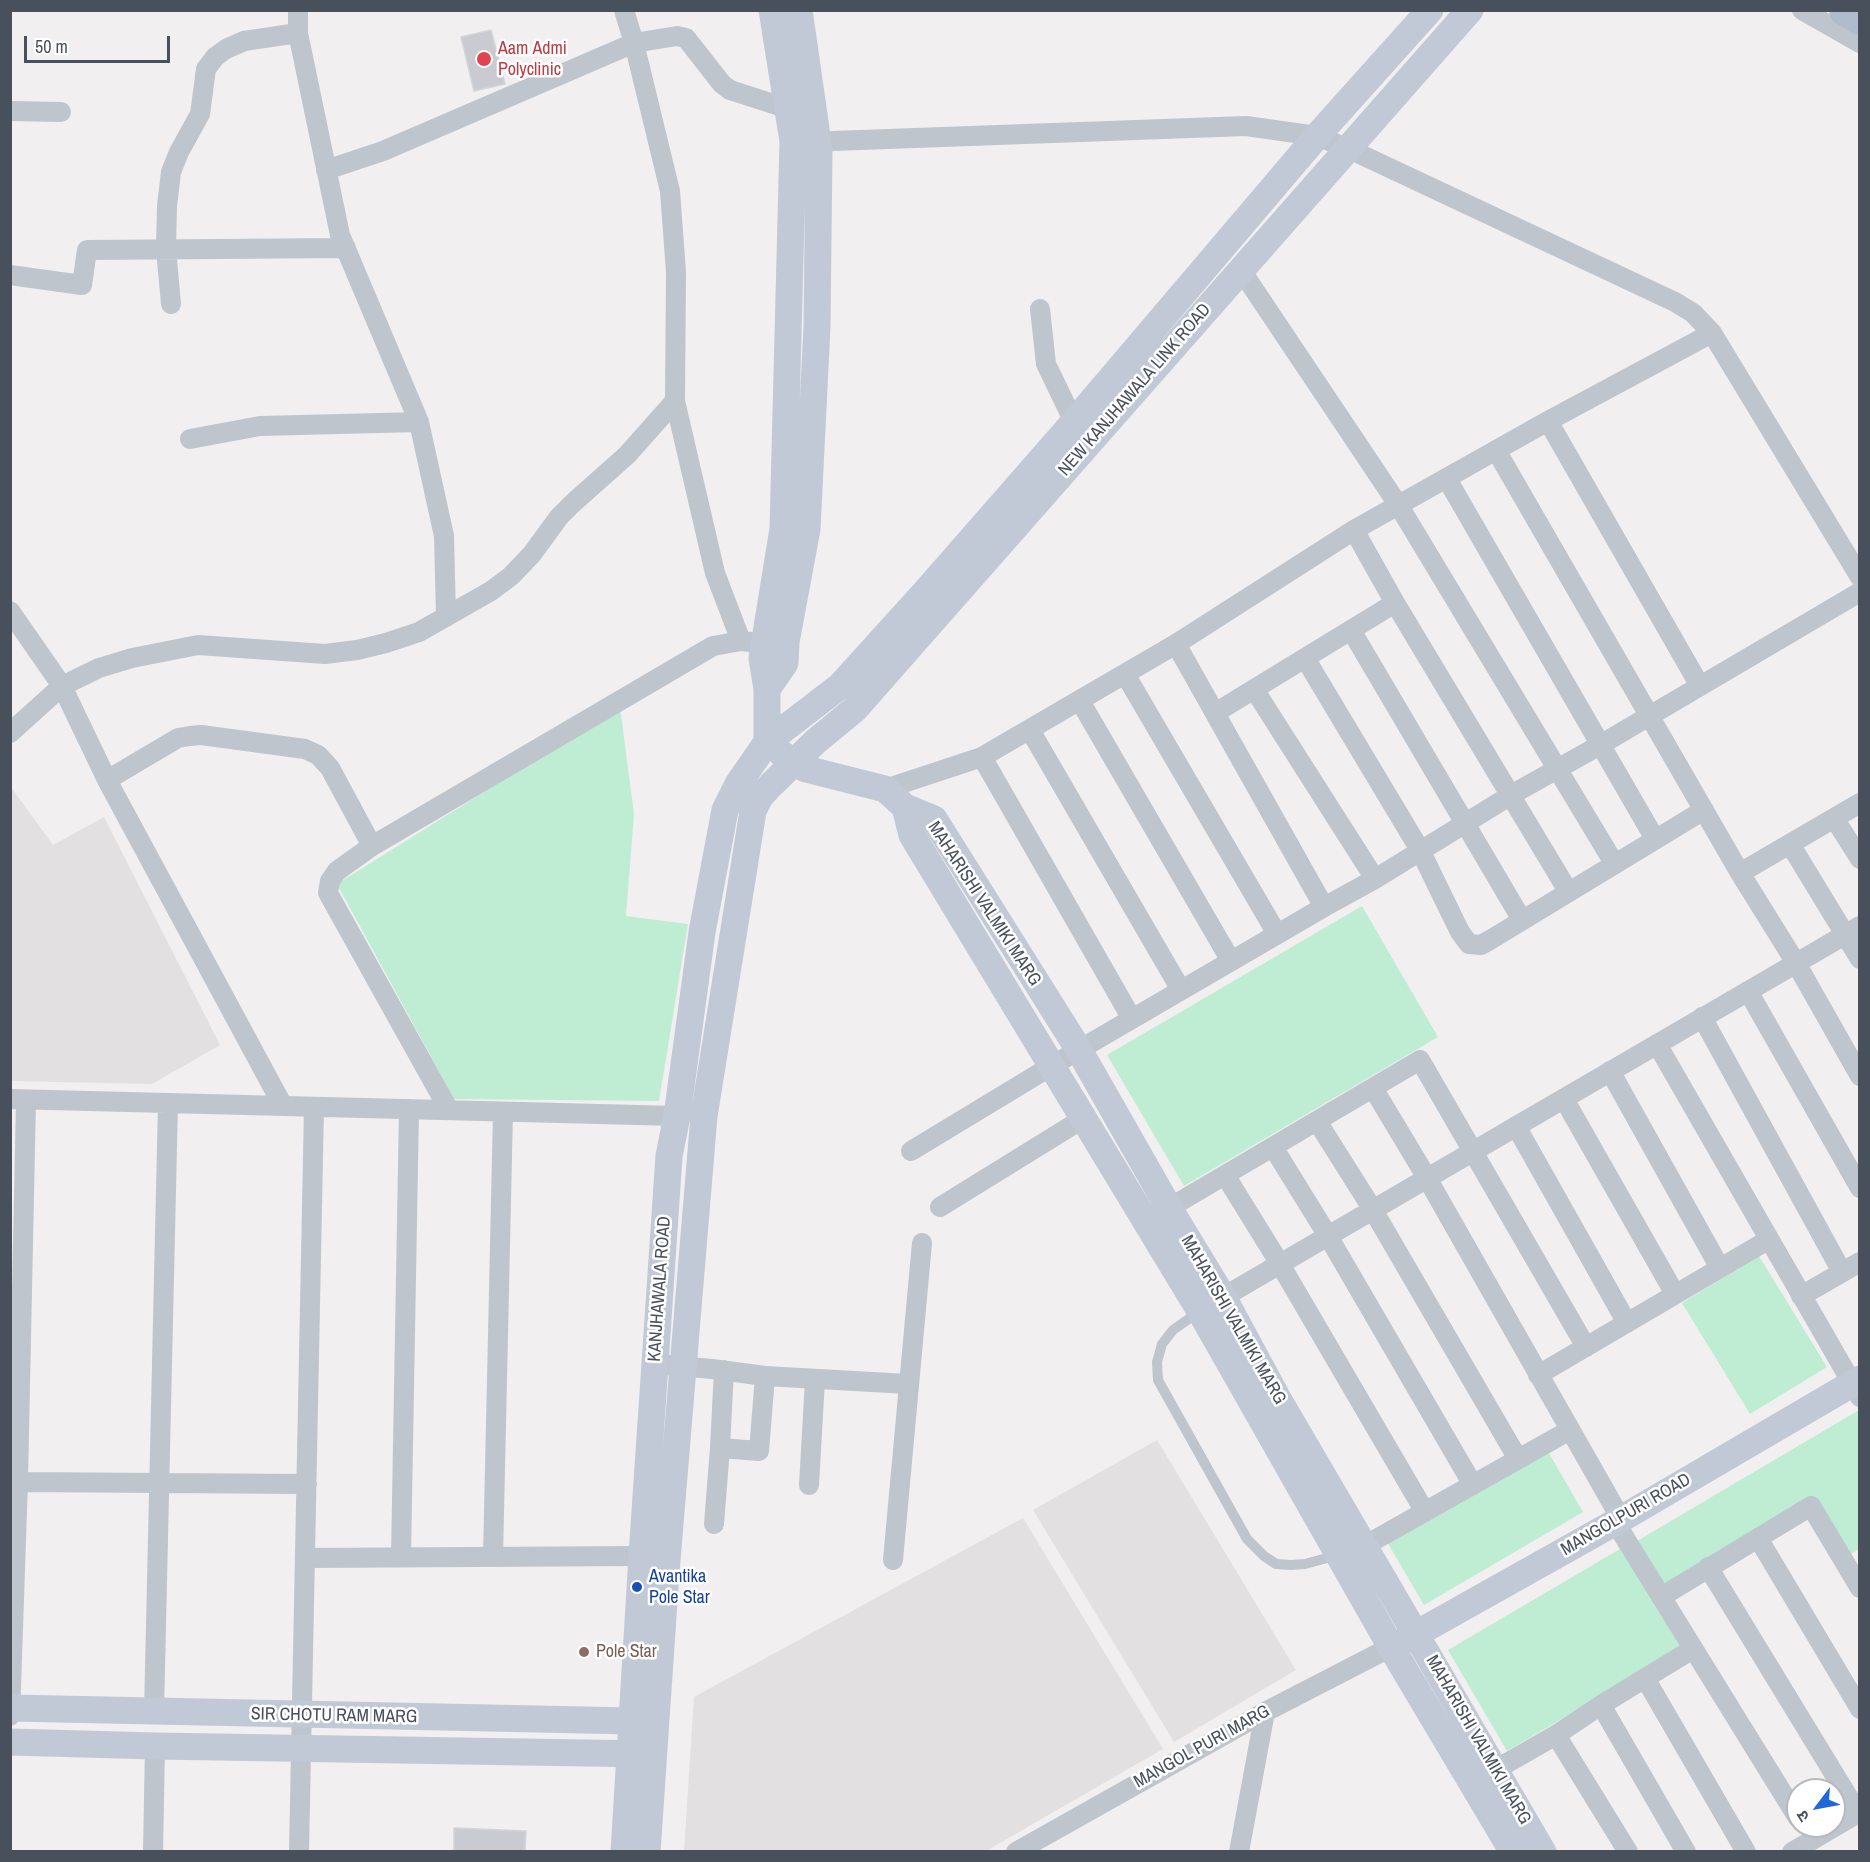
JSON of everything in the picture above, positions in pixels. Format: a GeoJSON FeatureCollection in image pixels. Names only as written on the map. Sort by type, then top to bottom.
{"type":"FeatureCollection","features":[{"type":"Feature","properties":{"kind":"main road"},"geometry":{"type":"LineString","coordinates":[[772,10],[789,109],[806,142]]}},
{"type":"Feature","properties":{"kind":"main road"},"geometry":{"type":"LineString","coordinates":[[767,742],[767,689],[784,663],[764,645],[807,529],[817,327],[799,10]]}},
{"type":"Feature","properties":{"kind":"main road","name":"NEW KANJHAWALA LINK ROAD"},"geometry":{"type":"LineString","coordinates":[[767,742],[840,686],[1074,422],[1317,136],[1430,10]]}},
{"type":"Feature","properties":{"kind":"main road","name":"NEW KANJHAWALA LINK ROAD"},"geometry":{"type":"LineString","coordinates":[[793,763],[855,709],[1470,10]]}},
{"type":"Feature","properties":{"kind":"main road"},"geometry":{"type":"LineString","coordinates":[[1845,10],[1860,20]]}},
{"type":"Feature","properties":{"kind":"main road","name":"MAHARISHI VALMIKI MARG"},"geometry":{"type":"LineString","coordinates":[[767,742],[793,763],[806,769],[885,789],[905,807],[934,819],[1079,1050],[1169,1208],[1211,1304]]}},
{"type":"Feature","properties":{"kind":"main road","name":"KANJHAWALA ROAD"},"geometry":{"type":"LineString","coordinates":[[645,1722],[642,1556],[669,1156],[677,1116],[702,932],[720,830],[725,810],[738,784],[767,742]]}},
{"type":"Feature","properties":{"kind":"main road","name":"KANJHAWALA ROAD"},"geometry":{"type":"LineString","coordinates":[[624,1851],[642,1754],[666,1572],[704,1116],[751,818],[760,796],[793,763]]}},
{"type":"Feature","properties":{"kind":"main road","name":"MAHARISHI VALMIKI MARG"},"geometry":{"type":"LineString","coordinates":[[905,807],[912,835],[1111,1163],[1211,1304],[1352,1550],[1416,1634],[1543,1851]]}},
{"type":"Feature","properties":{"kind":"main road"},"geometry":{"type":"LineString","coordinates":[[1111,1163],[1135,1149]]}},
{"type":"Feature","properties":{"kind":"main road","name":"MANGOLPURI ROAD"},"geometry":{"type":"LineString","coordinates":[[1391,1647],[1857,1387]]}},
{"type":"Feature","properties":{"kind":"main road","name":"MAHARISHI VALMIKI MARG"},"geometry":{"type":"LineString","coordinates":[[1352,1550],[1391,1647],[1513,1851]]}},
{"type":"Feature","properties":{"kind":"main road","name":"SIR CHOTU RAM MARG"},"geometry":{"type":"LineString","coordinates":[[11,1711],[645,1722]]}},
{"type":"Feature","properties":{"kind":"main road","name":"SIR CHOTU RAM MARG"},"geometry":{"type":"LineString","coordinates":[[10,1742],[642,1754]]}},
{"type":"Feature","properties":{"kind":"main road","name":"KANJHAWALA ROAD"},"geometry":{"type":"LineString","coordinates":[[642,1754],[647,1851]]}},
{"type":"Feature","properties":{"kind":"street"},"geometry":{"type":"LineString","coordinates":[[298,10],[298,33],[340,235],[419,422],[444,536],[446,617]]}},
{"type":"Feature","properties":{"kind":"street"},"geometry":{"type":"LineString","coordinates":[[624,10],[670,191],[676,272],[675,401],[715,573],[764,645]]}},
{"type":"Feature","properties":{"kind":"street"},"geometry":{"type":"LineString","coordinates":[[1802,10],[1860,43]]}},
{"type":"Feature","properties":{"kind":"street"},"geometry":{"type":"LineString","coordinates":[[171,304],[165,249],[171,172],[200,114],[206,69],[215,57],[244,41],[298,33]]}},
{"type":"Feature","properties":{"kind":"street"},"geometry":{"type":"LineString","coordinates":[[327,170],[383,151],[634,43],[677,36],[686,38],[722,84],[730,90],[789,109]]}},
{"type":"Feature","properties":{"kind":"street"},"geometry":{"type":"LineString","coordinates":[[10,111],[61,112]]}},
{"type":"Feature","properties":{"kind":"street"},"geometry":{"type":"LineString","coordinates":[[806,142],[1246,126],[1317,136],[1347,148],[1675,302],[1693,313],[1712,333],[1860,578]]}},
{"type":"Feature","properties":{"kind":"street"},"geometry":{"type":"LineString","coordinates":[[10,275],[82,285],[87,250],[346,248]]}},
{"type":"Feature","properties":{"kind":"street"},"geometry":{"type":"LineString","coordinates":[[1241,270],[1399,506],[1614,863]]}},
{"type":"Feature","properties":{"kind":"street"},"geometry":{"type":"LineString","coordinates":[[1040,309],[1046,364],[1074,422]]}},
{"type":"Feature","properties":{"kind":"street"},"geometry":{"type":"LineString","coordinates":[[885,789],[982,757],[1176,644],[1354,531],[1548,421],[1712,333]]}},
{"type":"Feature","properties":{"kind":"street"},"geometry":{"type":"LineString","coordinates":[[10,733],[62,686],[99,668],[132,658],[198,645],[325,654],[357,650],[419,632],[491,591],[511,576],[532,554],[566,510],[627,455],[675,401]]}},
{"type":"Feature","properties":{"kind":"street"},"geometry":{"type":"LineString","coordinates":[[1548,421],[1700,686]]}},
{"type":"Feature","properties":{"kind":"street"},"geometry":{"type":"LineString","coordinates":[[190,439],[260,426],[419,422]]}},
{"type":"Feature","properties":{"kind":"street"},"geometry":{"type":"LineString","coordinates":[[1496,450],[1860,1076]]}},
{"type":"Feature","properties":{"kind":"street"},"geometry":{"type":"LineString","coordinates":[[1447,479],[1655,839]]}},
{"type":"Feature","properties":{"kind":"street"},"geometry":{"type":"LineString","coordinates":[[1354,531],[1568,891]]}},
{"type":"Feature","properties":{"kind":"street"},"geometry":{"type":"LineString","coordinates":[[911,1151],[1053,1065],[1375,879],[1511,795],[1860,592]]}},
{"type":"Feature","properties":{"kind":"street"},"geometry":{"type":"LineString","coordinates":[[1215,713],[1395,603]]}},
{"type":"Feature","properties":{"kind":"street"},"geometry":{"type":"LineString","coordinates":[[10,611],[62,686],[107,780],[282,1106]]}},
{"type":"Feature","properties":{"kind":"street"},"geometry":{"type":"LineString","coordinates":[[1351,630],[1522,920]]}},
{"type":"Feature","properties":{"kind":"street"},"geometry":{"type":"LineString","coordinates":[[1176,644],[1324,907]]}},
{"type":"Feature","properties":{"kind":"street"},"geometry":{"type":"LineString","coordinates":[[449,1110],[328,893],[330,881],[337,871],[372,846],[713,646],[764,645]]}},
{"type":"Feature","properties":{"kind":"street"},"geometry":{"type":"LineString","coordinates":[[1305,658],[1420,850],[1460,932],[1469,944],[1481,945],[1704,810]]}},
{"type":"Feature","properties":{"kind":"street"},"geometry":{"type":"LineString","coordinates":[[1125,674],[1277,934]]}},
{"type":"Feature","properties":{"kind":"street"},"geometry":{"type":"LineString","coordinates":[[1254,689],[1375,879]]}},
{"type":"Feature","properties":{"kind":"street"},"geometry":{"type":"LineString","coordinates":[[1080,701],[1231,961]]}},
{"type":"Feature","properties":{"kind":"street"},"geometry":{"type":"LineString","coordinates":[[1030,730],[1181,990]]}},
{"type":"Feature","properties":{"kind":"street"},"geometry":{"type":"LineString","coordinates":[[107,780],[178,738],[190,735],[305,749],[318,755],[330,768],[372,846]]}},
{"type":"Feature","properties":{"kind":"street"},"geometry":{"type":"LineString","coordinates":[[982,757],[1132,1019]]}},
{"type":"Feature","properties":{"kind":"street"},"geometry":{"type":"LineString","coordinates":[[1740,873],[1860,803]]}},
{"type":"Feature","properties":{"kind":"street"},"geometry":{"type":"LineString","coordinates":[[1834,818],[1860,859]]}},
{"type":"Feature","properties":{"kind":"street"},"geometry":{"type":"LineString","coordinates":[[1790,844],[1852,930],[1860,959]]}},
{"type":"Feature","properties":{"kind":"street"},"geometry":{"type":"LineString","coordinates":[[1211,1304],[1852,930]]}},
{"type":"Feature","properties":{"kind":"street"},"geometry":{"type":"LineString","coordinates":[[1748,991],[1860,1188]]}},
{"type":"Feature","properties":{"kind":"street"},"geometry":{"type":"LineString","coordinates":[[1702,1017],[1842,1272]]}},
{"type":"Feature","properties":{"kind":"street"},"geometry":{"type":"LineString","coordinates":[[1657,1044],[1768,1240],[1857,1387]]}},
{"type":"Feature","properties":{"kind":"street"},"geometry":{"type":"LineString","coordinates":[[1169,1208],[1420,1060],[1586,1347]]}},
{"type":"Feature","properties":{"kind":"street"},"geometry":{"type":"LineString","coordinates":[[1610,1071],[1720,1268]]}},
{"type":"Feature","properties":{"kind":"street"},"geometry":{"type":"LineString","coordinates":[[1373,1088],[1427,1178],[1570,1430],[1661,1597],[1786,1799]]}},
{"type":"Feature","properties":{"kind":"street"},"geometry":{"type":"LineString","coordinates":[[1564,1099],[1675,1294]]}},
{"type":"Feature","properties":{"kind":"street"},"geometry":{"type":"LineString","coordinates":[[11,1711],[18,1482],[16,1326],[18,1100],[677,1116]]}},
{"type":"Feature","properties":{"kind":"street"},"geometry":{"type":"LineString","coordinates":[[154,1712],[168,1103]]}},
{"type":"Feature","properties":{"kind":"street"},"geometry":{"type":"LineString","coordinates":[[299,1851],[314,1107]]}},
{"type":"Feature","properties":{"kind":"street"},"geometry":{"type":"LineString","coordinates":[[402,1557],[409,1109]]}},
{"type":"Feature","properties":{"kind":"street"},"geometry":{"type":"LineString","coordinates":[[493,1557],[503,1112]]}},
{"type":"Feature","properties":{"kind":"street"},"geometry":{"type":"LineString","coordinates":[[940,1207],[1084,1118]]}},
{"type":"Feature","properties":{"kind":"street"},"geometry":{"type":"LineString","coordinates":[[1317,1121],[1373,1210],[1518,1459]]}},
{"type":"Feature","properties":{"kind":"street"},"geometry":{"type":"LineString","coordinates":[[1516,1126],[1627,1323]]}},
{"type":"Feature","properties":{"kind":"street"},"geometry":{"type":"LineString","coordinates":[[1273,1147],[1328,1236],[1473,1485]]}},
{"type":"Feature","properties":{"kind":"street"},"geometry":{"type":"LineString","coordinates":[[1225,1175],[1280,1264],[1425,1512]]}},
{"type":"Feature","properties":{"kind":"street"},"geometry":{"type":"LineString","coordinates":[[1538,1375],[1768,1240]]}},
{"type":"Feature","properties":{"kind":"street"},"geometry":{"type":"LineString","coordinates":[[893,1560],[922,1243]]}},
{"type":"Feature","properties":{"kind":"street"},"geometry":{"type":"LineString","coordinates":[[1801,1296],[1860,1262]]}},
{"type":"Feature","properties":{"kind":"street"},"geometry":{"type":"LineString","coordinates":[[655,1364],[815,1380],[908,1384]]}},
{"type":"Feature","properties":{"kind":"street"},"geometry":{"type":"LineString","coordinates":[[714,1524],[724,1370]]}},
{"type":"Feature","properties":{"kind":"street"},"geometry":{"type":"LineString","coordinates":[[720,1448],[759,1451],[765,1376]]}},
{"type":"Feature","properties":{"kind":"street"},"geometry":{"type":"LineString","coordinates":[[809,1485],[815,1380]]}},
{"type":"Feature","properties":{"kind":"street"},"geometry":{"type":"LineString","coordinates":[[1352,1550],[1425,1512],[1570,1430]]}},
{"type":"Feature","properties":{"kind":"street"},"geometry":{"type":"LineString","coordinates":[[18,1482],[307,1484]]}},
{"type":"Feature","properties":{"kind":"street"},"geometry":{"type":"LineString","coordinates":[[1661,1597],[1811,1506],[1853,1561],[1860,1588]]}},
{"type":"Feature","properties":{"kind":"street"},"geometry":{"type":"LineString","coordinates":[[1758,1538],[1860,1709]]}},
{"type":"Feature","properties":{"kind":"street"},"geometry":{"type":"LineString","coordinates":[[305,1558],[642,1556]]}},
{"type":"Feature","properties":{"kind":"street"},"geometry":{"type":"LineString","coordinates":[[1708,1568],[1859,1812],[1792,1851]]}},
{"type":"Feature","properties":{"kind":"street","name":"MANGOL PURI MARG"},"geometry":{"type":"LineString","coordinates":[[1016,1851],[1264,1712],[1391,1647]]}},
{"type":"Feature","properties":{"kind":"street"},"geometry":{"type":"LineString","coordinates":[[1495,1770],[1556,1735],[1693,1648]]}},
{"type":"Feature","properties":{"kind":"street"},"geometry":{"type":"LineString","coordinates":[[1645,1678],[1746,1851]]}},
{"type":"Feature","properties":{"kind":"street"},"geometry":{"type":"LineString","coordinates":[[1601,1705],[1686,1851]]}},
{"type":"Feature","properties":{"kind":"street"},"geometry":{"type":"LineString","coordinates":[[1239,1851],[1264,1712]]}},
{"type":"Feature","properties":{"kind":"street"},"geometry":{"type":"LineString","coordinates":[[1556,1735],[1628,1851]]}},
{"type":"Feature","properties":{"kind":"street"},"geometry":{"type":"LineString","coordinates":[[153,1851],[155,1746]]}},
{"type":"Feature","properties":{"kind":"lane"},"geometry":{"type":"LineString","coordinates":[[1211,1304],[1173,1330],[1162,1344],[1157,1362],[1158,1380],[1247,1539],[1276,1564],[1305,1564],[1352,1550]]}},
{"type":"Feature","properties":{"kind":"shaded area"},"geometry":{"type":"Polygon","coordinates":[[[11,787],[53,845],[104,817],[220,1045],[152,1084],[11,1081],[11,787]]]}},
{"type":"Feature","properties":{"kind":"shaded area"},"geometry":{"type":"Polygon","coordinates":[[[1157,1440],[1296,1670],[1174,1742],[1033,1510],[1157,1440]]]}},
{"type":"Feature","properties":{"kind":"shaded area"},"geometry":{"type":"Polygon","coordinates":[[[1023,1518],[1163,1749],[986,1851],[684,1851],[694,1697],[1023,1518]]]}},
{"type":"Feature","properties":{"kind":"green space"},"geometry":{"type":"Polygon","coordinates":[[[620,707],[634,814],[626,916],[688,924],[659,1101],[454,1099],[337,884],[620,707]]]}},
{"type":"Feature","properties":{"kind":"green space"},"geometry":{"type":"Polygon","coordinates":[[[1362,906],[1438,1037],[1184,1186],[1107,1055],[1362,906]]]}},
{"type":"Feature","properties":{"kind":"green space"},"geometry":{"type":"Polygon","coordinates":[[[1759,1256],[1827,1367],[1750,1414],[1682,1303],[1759,1256]]]}},
{"type":"Feature","properties":{"kind":"green space"},"geometry":{"type":"Polygon","coordinates":[[[1859,1410],[1859,1549],[1836,1563],[1801,1505],[1663,1586],[1637,1541],[1859,1410]]]}},
{"type":"Feature","properties":{"kind":"green space"},"geometry":{"type":"Polygon","coordinates":[[[1546,1448],[1583,1512],[1424,1605],[1387,1542],[1546,1448]]]}},
{"type":"Feature","properties":{"kind":"green space"},"geometry":{"type":"Polygon","coordinates":[[[1625,1546],[1684,1647],[1507,1751],[1448,1650],[1625,1546]]]}},
{"type":"Feature","properties":{"kind":"building"},"geometry":{"type":"Polygon","coordinates":[[[491,30],[505,84],[474,91],[461,37],[491,30]]]}},
{"type":"Feature","properties":{"kind":"building"},"geometry":{"type":"Polygon","coordinates":[[[454,1828],[526,1831],[525,1851],[454,1851],[454,1828]]]}},
{"type":"Feature","properties":{"kind":"place","name":"Aam Admi Polyclinic"},"geometry":{"type":"Point","coordinates":[484,59]}},
{"type":"Feature","properties":{"kind":"place","name":"Avantika Pole Star"},"geometry":{"type":"Point","coordinates":[637,1587]}},
{"type":"Feature","properties":{"kind":"place","name":"Pole Star"},"geometry":{"type":"Point","coordinates":[584,1652]}}]}
